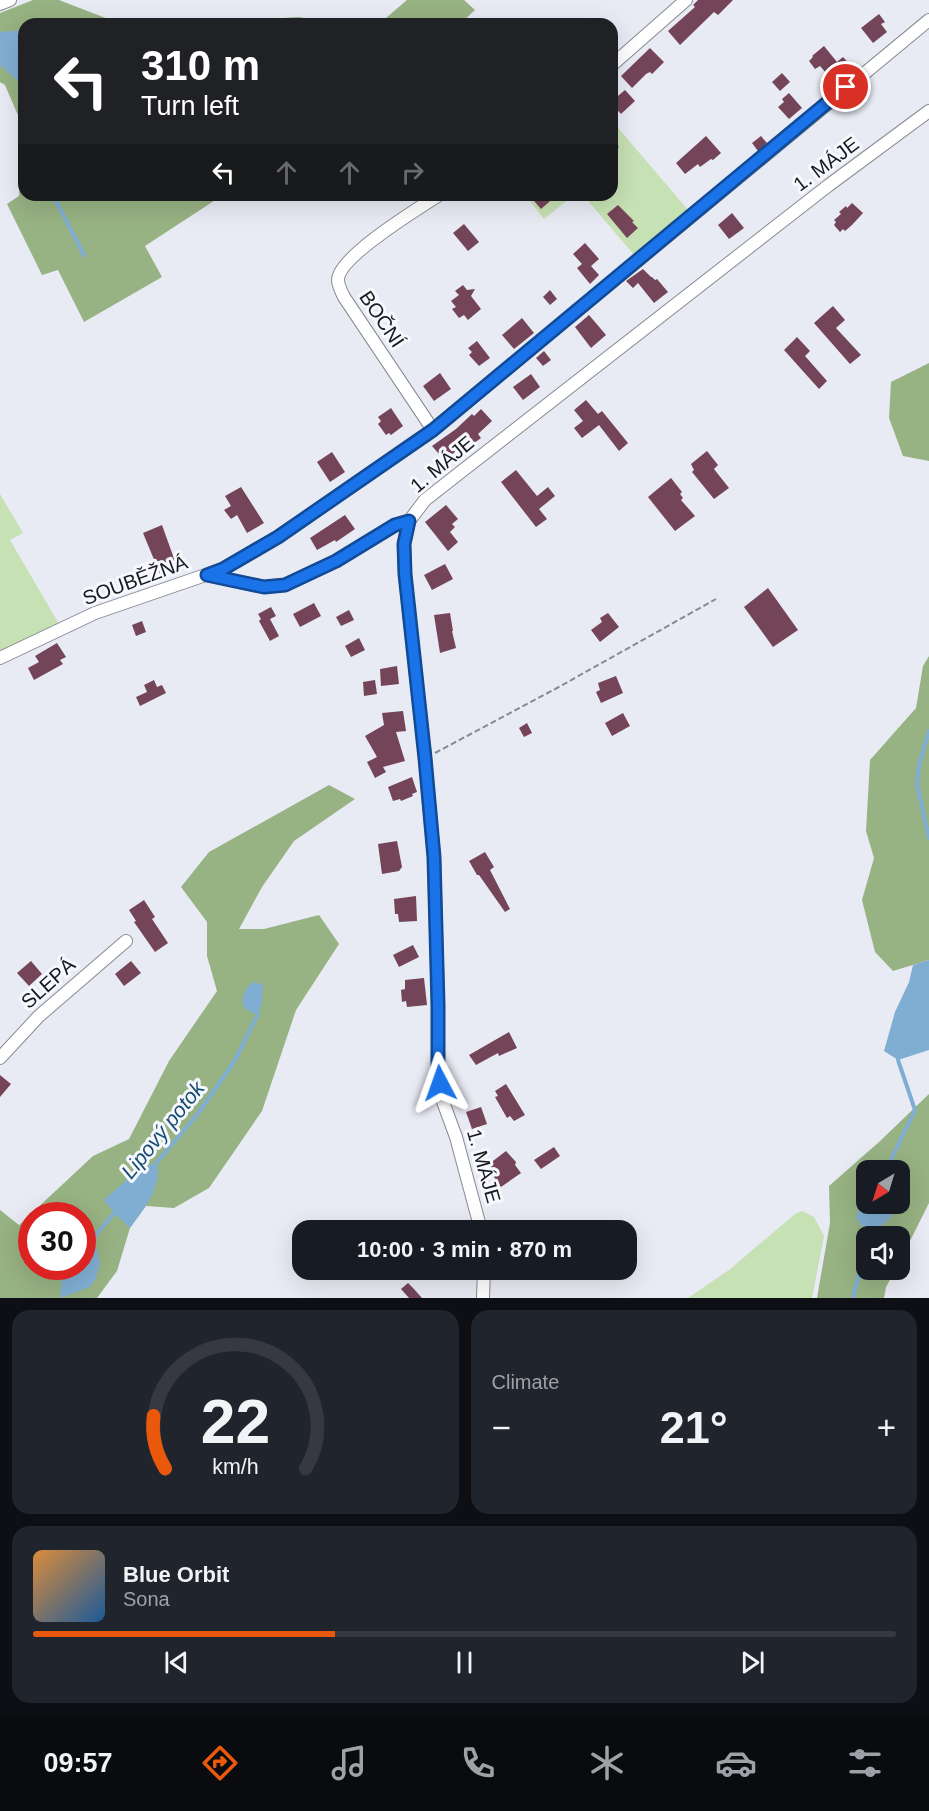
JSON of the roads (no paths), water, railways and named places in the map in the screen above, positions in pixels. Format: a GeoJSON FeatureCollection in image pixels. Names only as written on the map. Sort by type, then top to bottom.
{"type":"FeatureCollection","features":[{"type":"Feature","properties":{"kind":"street"},"geometry":{"type":"LineString","coordinates":[[0,4],[10,0]]}},
{"type":"Feature","properties":{"kind":"street"},"geometry":{"type":"LineString","coordinates":[[618,60],[686,0]]}},
{"type":"Feature","properties":{"kind":"street","name":"SOUBĚŽNÁ"},"geometry":{"type":"LineString","coordinates":[[0,658],[95,613],[223,569],[278,537],[433,430],[929,20]]}},
{"type":"Feature","properties":{"kind":"street","name":"1. MÁJE"},"geometry":{"type":"LineString","coordinates":[[478,1220],[456,1137],[442,1099],[438,1067],[434,857],[405,574],[404,544],[409,521],[425,500],[829,185],[929,111]]}},
{"type":"Feature","properties":{"kind":"street","name":"BOČNÍ"},"geometry":{"type":"LineString","coordinates":[[430,201],[365,246],[343,265],[338,280],[344,297],[433,430]]}},
{"type":"Feature","properties":{"kind":"street"},"geometry":{"type":"LineString","coordinates":[[207,575],[264,587],[285,585],[336,561],[395,525],[409,521]]}},
{"type":"Feature","properties":{"kind":"street","name":"SLEPÁ"},"geometry":{"type":"LineString","coordinates":[[0,1058],[39,1016],[126,941]]}},
{"type":"Feature","properties":{"kind":"street"},"geometry":{"type":"LineString","coordinates":[[483,1298],[484,1280]]}},
{"type":"Feature","properties":{"kind":"water"},"geometry":{"type":"Polygon","coordinates":[[[18,30],[18,82],[0,65],[0,32],[18,30]]]}},
{"type":"Feature","properties":{"kind":"water"},"geometry":{"type":"Polygon","coordinates":[[[929,960],[929,1050],[898,1060],[884,1051],[895,1012],[909,982],[913,965],[929,960]]]}},
{"type":"Feature","properties":{"kind":"water"},"geometry":{"type":"Polygon","coordinates":[[[253,982],[263,985],[262,1002],[258,1014],[250,1012],[243,1006],[245,992],[253,982]]]}},
{"type":"Feature","properties":{"kind":"water"},"geometry":{"type":"Polygon","coordinates":[[[157,1165],[157,1182],[150,1199],[130,1228],[104,1200],[140,1168],[157,1165]]]}},
{"type":"Feature","properties":{"kind":"water"},"geometry":{"type":"Polygon","coordinates":[[[857,1214],[893,1214],[880,1226],[862,1226],[856,1218],[857,1214]]]}},
{"type":"Feature","properties":{"kind":"water"},"geometry":{"type":"Polygon","coordinates":[[[96,1248],[98,1253],[100,1263],[96,1278],[96,1248]]]}},
{"type":"Feature","properties":{"kind":"water"},"geometry":{"type":"Polygon","coordinates":[[[62,1280],[95,1280],[90,1287],[60,1298],[62,1280]]]}},
{"type":"Feature","properties":{"kind":"waterway"},"geometry":{"type":"LineString","coordinates":[[56,201],[84,255]]}},
{"type":"Feature","properties":{"kind":"waterway"},"geometry":{"type":"LineString","coordinates":[[929,731],[919,764],[917,785],[929,838]]}},
{"type":"Feature","properties":{"kind":"waterway","name":"Lipový potok"},"geometry":{"type":"LineString","coordinates":[[152,1168],[196,1116],[234,1062],[258,1014]]}},
{"type":"Feature","properties":{"kind":"waterway"},"geometry":{"type":"LineString","coordinates":[[891,1160],[915,1110],[898,1060],[899,1056]]}},
{"type":"Feature","properties":{"kind":"waterway","name":"Lipový potok"},"geometry":{"type":"LineString","coordinates":[[96,1235],[116,1211]]}},
{"type":"Feature","properties":{"kind":"waterway"},"geometry":{"type":"LineString","coordinates":[[853,1298],[858,1280]]}}]}
